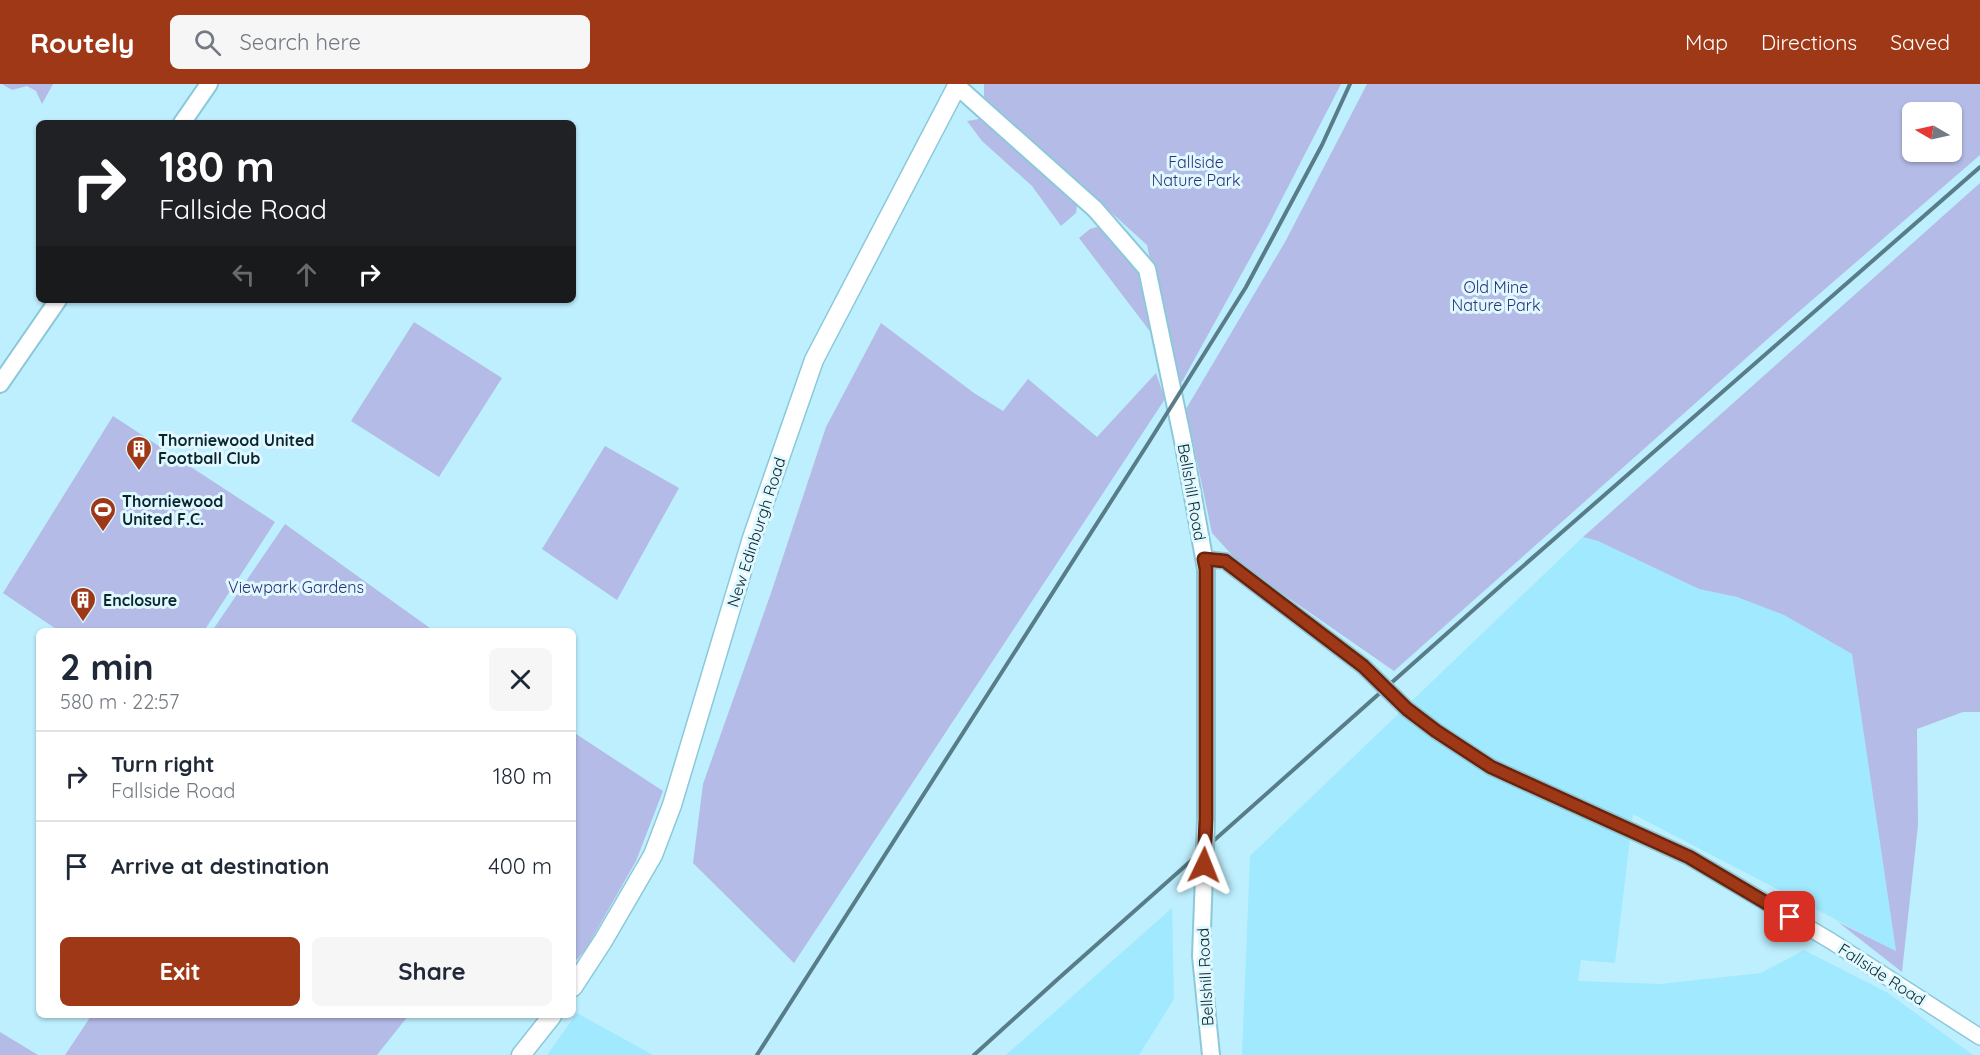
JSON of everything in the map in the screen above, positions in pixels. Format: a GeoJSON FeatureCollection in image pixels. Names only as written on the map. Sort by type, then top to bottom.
{"type":"FeatureCollection","features":[{"type":"Feature","properties":{"kind":"main road"},"geometry":{"type":"LineString","coordinates":[[184,120],[209,84]]}},
{"type":"Feature","properties":{"kind":"main road","name":"Bellshill Road"},"geometry":{"type":"LineString","coordinates":[[957,84],[1095,209],[1147,269],[1183,441],[1206,569],[1206,819],[1201,956],[1211,1055]]}},
{"type":"Feature","properties":{"kind":"main road","name":"New Edinburgh Road"},"geometry":{"type":"LineString","coordinates":[[576,982],[603,941],[657,845],[672,804],[752,538],[814,360],[957,84]]}},
{"type":"Feature","properties":{"kind":"main road"},"geometry":{"type":"LineString","coordinates":[[0,384],[56,303]]}},
{"type":"Feature","properties":{"kind":"main road"},"geometry":{"type":"LineString","coordinates":[[521,1055],[550,1018]]}},
{"type":"Feature","properties":{"kind":"street","name":"Fallside Road"},"geometry":{"type":"LineString","coordinates":[[1204,559],[1225,561],[1363,666],[1407,709],[1491,767],[1689,857],[1831,941],[1980,1037]]}},
{"type":"Feature","properties":{"kind":"shaded area"},"geometry":{"type":"Polygon","coordinates":[[[1583,537],[1598,541],[1699,589],[1737,597],[1784,615],[1852,654],[1896,951],[1633,814],[1615,963],[1581,960],[1578,981],[1660,984],[1761,973],[1804,950],[1888,993],[1973,1055],[1242,1055],[1250,856],[1583,537]]]}},
{"type":"Feature","properties":{"kind":"shaded area"},"geometry":{"type":"Polygon","coordinates":[[[1172,908],[1174,999],[1139,1055],[1006,1055],[1172,908]]]}},
{"type":"Feature","properties":{"kind":"shaded area"},"geometry":{"type":"Polygon","coordinates":[[[576,1014],[653,1055],[547,1055],[573,1018],[576,1018],[576,1014]]]}},
{"type":"Feature","properties":{"kind":"green space"},"geometry":{"type":"Polygon","coordinates":[[[2,84],[53,84],[42,104],[36,91],[27,86],[12,90],[2,84]]]}},
{"type":"Feature","properties":{"kind":"green space","name":"Fallside Nature Park"},"geometry":{"type":"Polygon","coordinates":[[[984,84],[1341,84],[1268,226],[1178,389],[1147,245],[984,97],[984,84]]]}},
{"type":"Feature","properties":{"kind":"green space","name":"Old Mine Nature Park"},"geometry":{"type":"Polygon","coordinates":[[[1367,84],[1980,84],[1980,155],[1788,321],[1394,671],[1241,565],[1212,533],[1186,409],[1285,242],[1367,84]]]}},
{"type":"Feature","properties":{"kind":"green space"},"geometry":{"type":"Polygon","coordinates":[[[985,118],[1077,205],[1076,213],[1061,226],[1032,186],[982,141],[967,121],[985,118]]]}},
{"type":"Feature","properties":{"kind":"green space"},"geometry":{"type":"Polygon","coordinates":[[[1980,183],[1980,712],[1963,712],[1917,729],[1918,825],[1902,972],[1838,922],[1896,951],[1852,654],[1784,615],[1737,597],[1699,589],[1598,541],[1583,537],[1980,183]]]}},
{"type":"Feature","properties":{"kind":"green space"},"geometry":{"type":"Polygon","coordinates":[[[1097,227],[1105,230],[1139,273],[1152,334],[1079,238],[1090,229],[1097,227]]]}},
{"type":"Feature","properties":{"kind":"green space"},"geometry":{"type":"Polygon","coordinates":[[[414,322],[502,378],[439,477],[351,421],[414,322]]]}},
{"type":"Feature","properties":{"kind":"green space"},"geometry":{"type":"Polygon","coordinates":[[[881,323],[974,393],[1003,411],[1028,379],[1097,437],[1156,373],[1165,399],[794,963],[693,863],[703,784],[771,593],[826,427],[881,323]]]}},
{"type":"Feature","properties":{"kind":"green space"},"geometry":{"type":"Polygon","coordinates":[[[113,416],[275,522],[206,628],[55,628],[3,593],[113,416]]]}},
{"type":"Feature","properties":{"kind":"green space"},"geometry":{"type":"Polygon","coordinates":[[[605,446],[679,488],[617,600],[542,549],[605,446]]]}},
{"type":"Feature","properties":{"kind":"green space","name":"Viewpark Gardens"},"geometry":{"type":"Polygon","coordinates":[[[285,524],[430,628],[214,628],[285,524]]]}},
{"type":"Feature","properties":{"kind":"green space"},"geometry":{"type":"Polygon","coordinates":[[[576,734],[663,791],[636,861],[586,949],[576,961],[576,734]]]}},
{"type":"Feature","properties":{"kind":"green space"},"geometry":{"type":"Polygon","coordinates":[[[90,1018],[406,1018],[377,1055],[65,1055],[90,1018]]]}},
{"type":"Feature","properties":{"kind":"green space"},"geometry":{"type":"Polygon","coordinates":[[[0,1032],[38,1055],[0,1055],[0,1032]]]}},
{"type":"Feature","properties":{"kind":"railway"},"geometry":{"type":"LineString","coordinates":[[757,1055],[1246,287],[1322,145],[1350,84]]}},
{"type":"Feature","properties":{"kind":"railway"},"geometry":{"type":"LineString","coordinates":[[974,1055],[1506,581],[1980,167]]}},
{"type":"Feature","properties":{"kind":"place","name":"Thorniewood United Football Club"},"geometry":{"type":"Point","coordinates":[139,472]}},
{"type":"Feature","properties":{"kind":"place","name":"Thorniewood United F.C."},"geometry":{"type":"Point","coordinates":[103,533]}},
{"type":"Feature","properties":{"kind":"place","name":"Enclosure"},"geometry":{"type":"Point","coordinates":[83,623]}},
{"type":"Feature","properties":{"kind":"route"},"geometry":{"type":"LineString","coordinates":[[1204,865],[1206,819],[1206,569],[1204,559],[1225,561],[1363,666],[1407,709],[1491,767],[1689,857],[1790,917]]}}]}
